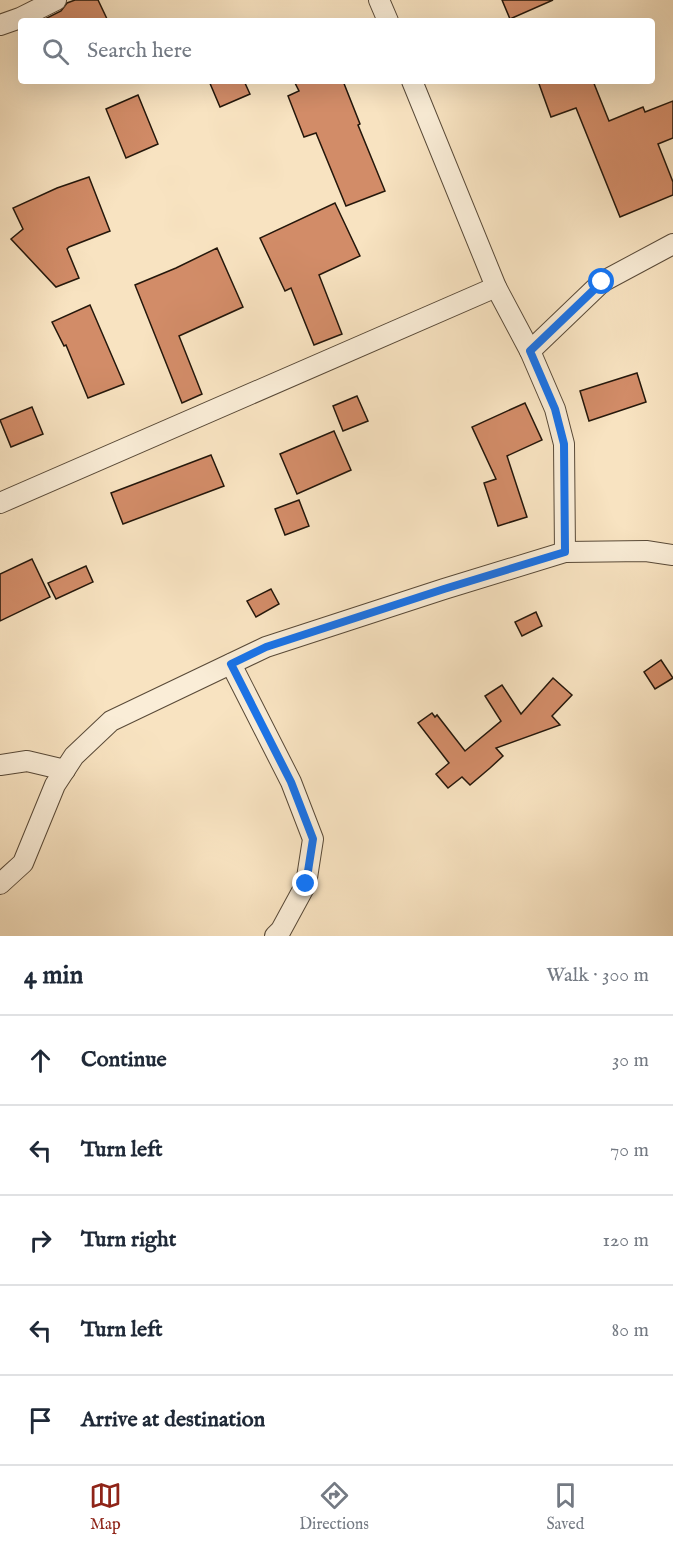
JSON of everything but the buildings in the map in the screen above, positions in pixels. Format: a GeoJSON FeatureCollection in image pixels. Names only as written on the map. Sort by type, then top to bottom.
{"type":"FeatureCollection","features":[{"type":"Feature","properties":{"kind":"street"},"geometry":{"type":"LineString","coordinates":[[20,18],[56,0]]}},
{"type":"Feature","properties":{"kind":"street"},"geometry":{"type":"LineString","coordinates":[[379,0],[387,18]]}},
{"type":"Feature","properties":{"kind":"street"},"geometry":{"type":"LineString","coordinates":[[0,25],[18,19]]}},
{"type":"Feature","properties":{"kind":"street"},"geometry":{"type":"LineString","coordinates":[[413,84],[496,287],[530,351],[555,409],[564,444],[565,552]]}},
{"type":"Feature","properties":{"kind":"street"},"geometry":{"type":"LineString","coordinates":[[530,351],[602,282],[673,244]]}},
{"type":"Feature","properties":{"kind":"street"},"geometry":{"type":"LineString","coordinates":[[0,503],[496,287]]}},
{"type":"Feature","properties":{"kind":"street"},"geometry":{"type":"LineString","coordinates":[[0,884],[23,863],[55,785],[74,756],[111,721],[266,647],[565,552],[646,551],[673,555]]}},
{"type":"Feature","properties":{"kind":"street"},"geometry":{"type":"LineString","coordinates":[[231,664],[291,782],[313,839],[306,884],[281,930],[275,936]]}},
{"type":"Feature","properties":{"kind":"street"},"geometry":{"type":"LineString","coordinates":[[0,765],[27,761],[65,770]]}},
{"type":"Feature","properties":{"kind":"route"},"geometry":{"type":"LineString","coordinates":[[306,884],[313,839],[291,782],[231,664],[266,647],[565,552],[564,444],[555,409],[530,351],[602,282]]}}]}
